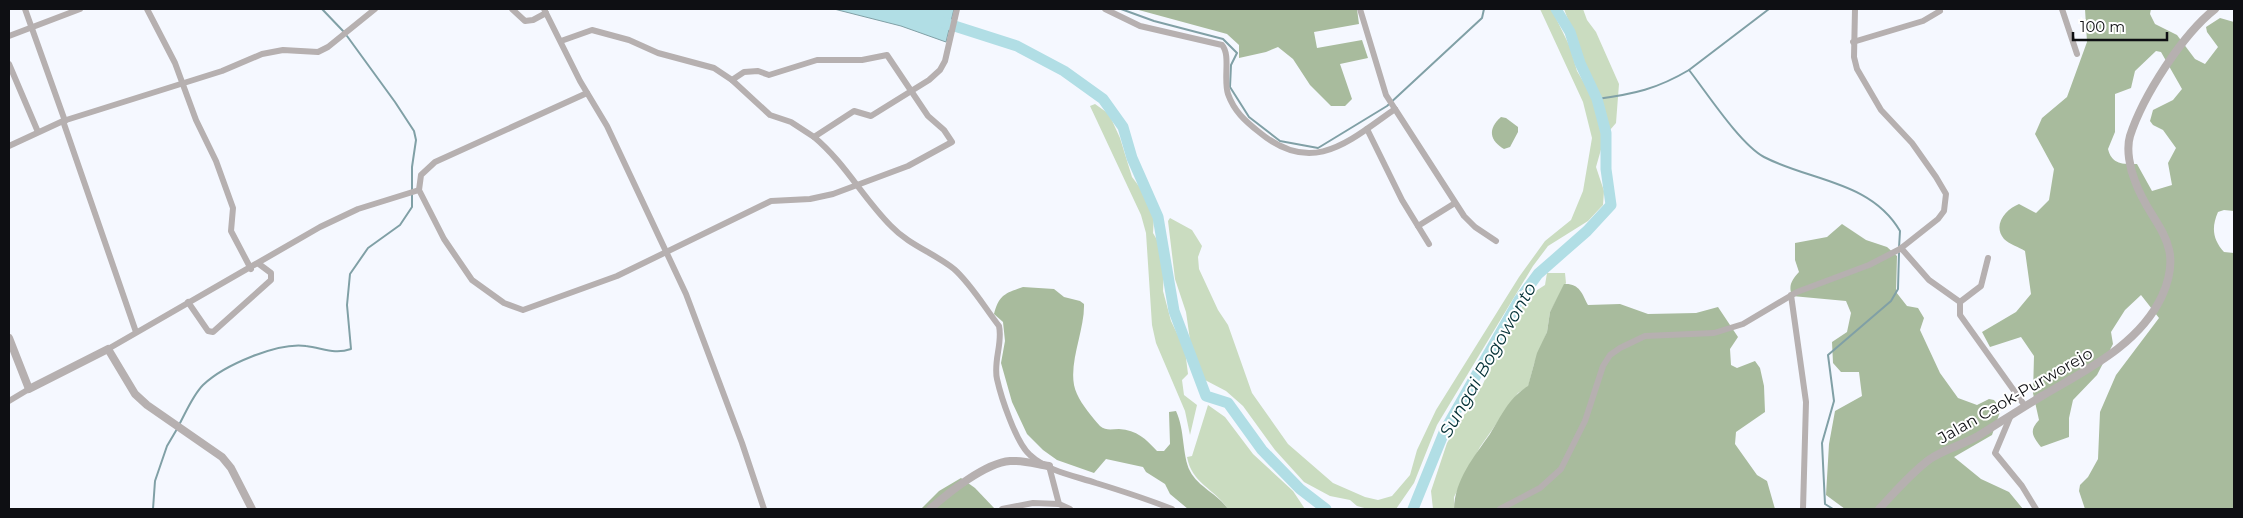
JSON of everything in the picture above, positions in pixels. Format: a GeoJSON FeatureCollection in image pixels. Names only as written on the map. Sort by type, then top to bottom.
{"type":"FeatureCollection","features":[{"type":"Feature","properties":{"kind":"street"},"geometry":{"type":"LineString","coordinates":[[25,9],[136,332]]}},
{"type":"Feature","properties":{"kind":"street"},"geometry":{"type":"LineString","coordinates":[[9,36],[80,9]]}},
{"type":"Feature","properties":{"kind":"street"},"geometry":{"type":"LineString","coordinates":[[147,9],[171,55],[231,202],[233,213],[231,231],[251,268]]}},
{"type":"Feature","properties":{"kind":"street"},"geometry":{"type":"LineString","coordinates":[[9,146],[64,121],[182,84],[270,52],[283,50],[318,52],[328,47],[375,9]]}},
{"type":"Feature","properties":{"kind":"street"},"geometry":{"type":"LineString","coordinates":[[512,9],[525,20],[532,20],[545,11],[587,93],[608,126],[686,294],[742,443],[764,509]]}},
{"type":"Feature","properties":{"kind":"street"},"geometry":{"type":"LineString","coordinates":[[814,137],[854,111],[871,116],[936,75],[945,61],[957,9]]}},
{"type":"Feature","properties":{"kind":"street"},"geometry":{"type":"LineString","coordinates":[[1105,9],[1140,26],[1222,46],[1227,55],[1225,84],[1233,105],[1243,119],[1283,148],[1303,152],[1331,151],[1366,129],[1394,107]]}},
{"type":"Feature","properties":{"kind":"street"},"geometry":{"type":"LineString","coordinates":[[1360,9],[1386,95],[1455,203],[1475,227],[1496,241]]}},
{"type":"Feature","properties":{"kind":"street"},"geometry":{"type":"LineString","coordinates":[[1500,509],[1540,488],[1561,469],[1585,421],[1603,366],[1610,354],[1633,340],[1645,336],[1714,333],[1743,324],[1792,296],[1869,265],[1899,250],[1938,219],[1944,210],[1946,194],[1912,143],[1872,98],[1857,69],[1853,42],[1855,9]]}},
{"type":"Feature","properties":{"kind":"street"},"geometry":{"type":"LineString","coordinates":[[2062,9],[2077,54]]}},
{"type":"Feature","properties":{"kind":"street","name":"Jalan Caok-Purworejo"},"geometry":{"type":"LineString","coordinates":[[1879,509],[1900,485],[1930,460],[1950,447],[1976,436],[2109,356],[2130,338],[2162,297],[2170,270],[2167,239],[2144,201],[2134,180],[2129,160],[2129,138],[2137,119],[2168,63],[2199,22],[2215,9]]}},
{"type":"Feature","properties":{"kind":"street"},"geometry":{"type":"LineString","coordinates":[[1853,42],[1923,21],[1940,11]]}},
{"type":"Feature","properties":{"kind":"street"},"geometry":{"type":"LineString","coordinates":[[561,41],[592,30],[630,40],[666,56],[714,68],[732,80],[770,114],[791,122],[814,137],[840,160],[892,228],[913,244],[936,257],[959,275],[999,326],[1001,335],[998,342],[996,378],[1012,426],[1029,455],[1049,469],[1059,504]]}},
{"type":"Feature","properties":{"kind":"street"},"geometry":{"type":"LineString","coordinates":[[587,93],[429,166],[421,174],[416,190],[444,239],[472,280],[513,308],[530,308],[590,287],[771,201],[822,197],[859,185],[908,166],[952,142],[944,130],[928,116],[889,56],[884,54],[862,60],[817,60],[770,74],[758,70],[744,72],[732,80]]}},
{"type":"Feature","properties":{"kind":"street"},"geometry":{"type":"LineString","coordinates":[[9,64],[38,132]]}},
{"type":"Feature","properties":{"kind":"street"},"geometry":{"type":"LineString","coordinates":[[1366,129],[1429,244]]}},
{"type":"Feature","properties":{"kind":"street"},"geometry":{"type":"LineString","coordinates":[[9,401],[108,349],[188,302],[259,264],[320,227],[358,208],[416,190]]}},
{"type":"Feature","properties":{"kind":"street"},"geometry":{"type":"LineString","coordinates":[[1418,226],[1455,203]]}},
{"type":"Feature","properties":{"kind":"street"},"geometry":{"type":"LineString","coordinates":[[1899,250],[1930,280],[1960,302]]}},
{"type":"Feature","properties":{"kind":"street"},"geometry":{"type":"LineString","coordinates":[[1960,302],[1981,286],[1988,258]]}},
{"type":"Feature","properties":{"kind":"street"},"geometry":{"type":"LineString","coordinates":[[188,302],[208,331],[214,332],[271,280],[271,273],[259,264]]}},
{"type":"Feature","properties":{"kind":"street"},"geometry":{"type":"LineString","coordinates":[[1792,296],[1806,402],[1803,509]]}},
{"type":"Feature","properties":{"kind":"street"},"geometry":{"type":"LineString","coordinates":[[1960,302],[1960,315],[1965,323],[2025,406]]}},
{"type":"Feature","properties":{"kind":"street"},"geometry":{"type":"LineString","coordinates":[[9,338],[29,389]]}},
{"type":"Feature","properties":{"kind":"street"},"geometry":{"type":"LineString","coordinates":[[108,349],[136,394],[228,462],[252,509]]}},
{"type":"Feature","properties":{"kind":"street"},"geometry":{"type":"LineString","coordinates":[[2011,415],[1995,454],[2022,486],[2036,509]]}},
{"type":"Feature","properties":{"kind":"street"},"geometry":{"type":"LineString","coordinates":[[930,509],[972,478],[998,464],[1018,461],[1049,469],[1172,509]]}},
{"type":"Feature","properties":{"kind":"street"},"geometry":{"type":"LineString","coordinates":[[1002,509],[1033,503],[1059,504],[1070,509]]}},
{"type":"Feature","properties":{"kind":"green space"},"geometry":{"type":"Polygon","coordinates":[[[1135,9],[1357,9],[1359,24],[1314,32],[1317,48],[1362,40],[1368,58],[1340,64],[1352,99],[1345,106],[1331,106],[1310,85],[1293,59],[1278,47],[1266,52],[1239,58],[1239,45],[1227,34],[1135,9]]]}},
{"type":"Feature","properties":{"kind":"green space"},"geometry":{"type":"Polygon","coordinates":[[[1540,9],[1552,10],[1570,47],[1577,71],[1589,91],[1601,124],[1602,146],[1596,167],[1604,191],[1603,205],[1588,221],[1548,246],[1533,266],[1437,425],[1414,483],[1396,509],[1368,509],[1357,506],[1350,500],[1330,496],[1304,482],[1275,450],[1243,406],[1226,391],[1205,380],[1191,347],[1186,312],[1175,279],[1168,221],[1170,218],[1192,230],[1202,246],[1198,257],[1199,269],[1218,310],[1228,325],[1252,393],[1288,444],[1333,483],[1365,497],[1378,500],[1392,496],[1410,475],[1417,450],[1436,410],[1519,277],[1545,241],[1571,220],[1583,191],[1592,138],[1583,102],[1540,9]]]}},
{"type":"Feature","properties":{"kind":"green space"},"geometry":{"type":"Polygon","coordinates":[[[1564,9],[1583,9],[1587,20],[1596,32],[1619,84],[1616,123],[1610,130],[1564,9]]]}},
{"type":"Feature","properties":{"kind":"green space"},"geometry":{"type":"Polygon","coordinates":[[[2085,9],[2151,9],[2150,14],[2155,24],[2177,35],[2195,59],[2205,64],[2218,47],[2207,32],[2206,27],[2220,18],[2234,22],[2234,211],[2224,210],[2218,212],[2214,223],[2214,234],[2217,243],[2224,252],[2234,253],[2234,509],[2085,509],[2079,491],[2080,485],[2088,477],[2098,459],[2100,412],[2116,375],[2159,318],[2141,295],[2125,310],[2111,332],[2113,344],[2097,375],[2073,400],[2069,418],[2069,437],[2041,447],[2033,433],[2034,427],[2039,420],[2033,393],[2034,356],[2021,337],[1990,347],[1982,332],[2016,312],[2031,294],[2025,251],[2004,239],[1999,228],[2000,223],[2005,214],[2014,206],[2019,204],[2036,213],[2049,200],[2054,169],[2035,134],[2042,118],[2067,97],[2087,42],[2085,9]],[[2156,51],[2135,71],[2131,88],[2115,94],[2115,132],[2108,149],[2115,161],[2137,164],[2152,191],[2172,185],[2168,163],[2176,148],[2163,130],[2153,125],[2150,121],[2153,110],[2173,100],[2182,89],[2161,52],[2156,51]]]}},
{"type":"Feature","properties":{"kind":"green space"},"geometry":{"type":"Polygon","coordinates":[[[1095,104],[1109,114],[1120,138],[1132,177],[1144,193],[1154,216],[1153,233],[1160,245],[1164,267],[1163,291],[1171,321],[1185,350],[1188,374],[1182,380],[1184,395],[1197,405],[1190,435],[1185,411],[1156,343],[1152,325],[1146,233],[1141,215],[1090,106],[1095,104]]]}},
{"type":"Feature","properties":{"kind":"green space"},"geometry":{"type":"Polygon","coordinates":[[[1501,117],[1506,118],[1518,127],[1518,132],[1510,147],[1504,149],[1493,139],[1492,134],[1494,126],[1501,117]]]}},
{"type":"Feature","properties":{"kind":"green space"},"geometry":{"type":"Polygon","coordinates":[[[1842,224],[1866,240],[1887,247],[1897,256],[1896,292],[1907,306],[1918,308],[1924,318],[1920,330],[1940,373],[1958,398],[1977,405],[1989,399],[1994,400],[2001,409],[1992,435],[1954,457],[1981,479],[2009,492],[2023,509],[1845,509],[1826,495],[1829,444],[1835,411],[1862,396],[1859,372],[1841,372],[1833,363],[1832,342],[1847,332],[1851,313],[1846,301],[1792,296],[1790,289],[1793,280],[1799,272],[1795,260],[1795,243],[1827,237],[1842,224]]]}},
{"type":"Feature","properties":{"kind":"green space"},"geometry":{"type":"Polygon","coordinates":[[[1547,273],[1565,273],[1566,283],[1550,312],[1547,332],[1534,364],[1528,387],[1518,393],[1480,447],[1454,497],[1454,509],[1433,509],[1431,491],[1447,443],[1483,384],[1499,349],[1528,296],[1545,285],[1547,273]]]}},
{"type":"Feature","properties":{"kind":"green space"},"geometry":{"type":"Polygon","coordinates":[[[1564,284],[1577,287],[1588,305],[1620,304],[1648,314],[1696,313],[1718,307],[1738,337],[1730,349],[1731,365],[1737,368],[1755,361],[1760,368],[1764,386],[1765,412],[1736,432],[1735,444],[1757,475],[1767,481],[1775,509],[1454,509],[1458,488],[1466,469],[1510,402],[1528,386],[1537,353],[1547,332],[1550,312],[1564,284]]]}},
{"type":"Feature","properties":{"kind":"green space"},"geometry":{"type":"Polygon","coordinates":[[[1023,287],[1054,289],[1064,297],[1080,301],[1084,304],[1082,326],[1074,362],[1074,384],[1077,394],[1100,426],[1107,429],[1131,431],[1145,439],[1157,451],[1164,451],[1170,444],[1169,412],[1176,411],[1181,426],[1187,465],[1190,471],[1198,482],[1228,509],[1188,509],[1170,494],[1165,484],[1146,472],[1143,467],[1106,459],[1094,473],[1057,460],[1043,450],[1027,434],[1012,402],[1001,363],[1005,341],[1003,322],[994,314],[998,303],[1004,296],[1023,287]]]}},
{"type":"Feature","properties":{"kind":"green space"},"geometry":{"type":"Polygon","coordinates":[[[1208,405],[1225,417],[1253,454],[1293,491],[1305,509],[1228,509],[1198,480],[1187,457],[1192,456],[1208,405]]]}},
{"type":"Feature","properties":{"kind":"green space"},"geometry":{"type":"Polygon","coordinates":[[[961,478],[975,488],[995,509],[921,509],[939,491],[961,478]]]}},
{"type":"Feature","properties":{"kind":"water"},"geometry":{"type":"Polygon","coordinates":[[[834,9],[954,9],[946,42],[901,26],[834,9]]]}},
{"type":"Feature","properties":{"kind":"waterway"},"geometry":{"type":"LineString","coordinates":[[322,9],[344,32]]}},
{"type":"Feature","properties":{"kind":"waterway"},"geometry":{"type":"LineString","coordinates":[[1121,9],[1154,21],[1223,39],[1237,53],[1231,65],[1230,87],[1249,117],[1280,141],[1318,148],[1387,106],[1482,18],[1484,9]]}},
{"type":"Feature","properties":{"kind":"waterway","name":"Sungai Bogowonto"},"geometry":{"type":"LineString","coordinates":[[1413,509],[1445,430],[1519,300],[1538,274],[1587,231],[1611,205],[1606,169],[1606,133],[1597,99],[1580,63],[1570,32],[1556,9]]}},
{"type":"Feature","properties":{"kind":"waterway"},"geometry":{"type":"LineString","coordinates":[[1689,70],[1769,9]]}},
{"type":"Feature","properties":{"kind":"waterway","name":"Sungai Bogowonto"},"geometry":{"type":"LineString","coordinates":[[942,22],[1017,46],[1064,71],[1103,99],[1123,127],[1132,158],[1158,217],[1174,311],[1206,396],[1228,403],[1262,450],[1300,489],[1326,509]]}},
{"type":"Feature","properties":{"kind":"waterway"},"geometry":{"type":"LineString","coordinates":[[179,425],[199,389],[212,377],[237,363],[267,351],[294,346],[334,351],[351,349],[347,305],[350,274],[368,248],[400,225],[412,207],[412,167],[416,140],[414,131],[395,102],[347,36]]}},
{"type":"Feature","properties":{"kind":"waterway"},"geometry":{"type":"LineString","coordinates":[[1597,99],[1645,90],[1689,70],[1734,130],[1764,157],[1856,192],[1888,214],[1900,231],[1899,248]]}},
{"type":"Feature","properties":{"kind":"waterway"},"geometry":{"type":"LineString","coordinates":[[1833,509],[1825,504],[1822,443],[1834,401],[1828,355],[1891,301],[1898,289],[1899,253]]}},
{"type":"Feature","properties":{"kind":"waterway"},"geometry":{"type":"LineString","coordinates":[[153,509],[155,481],[167,446],[177,429]]}}]}
